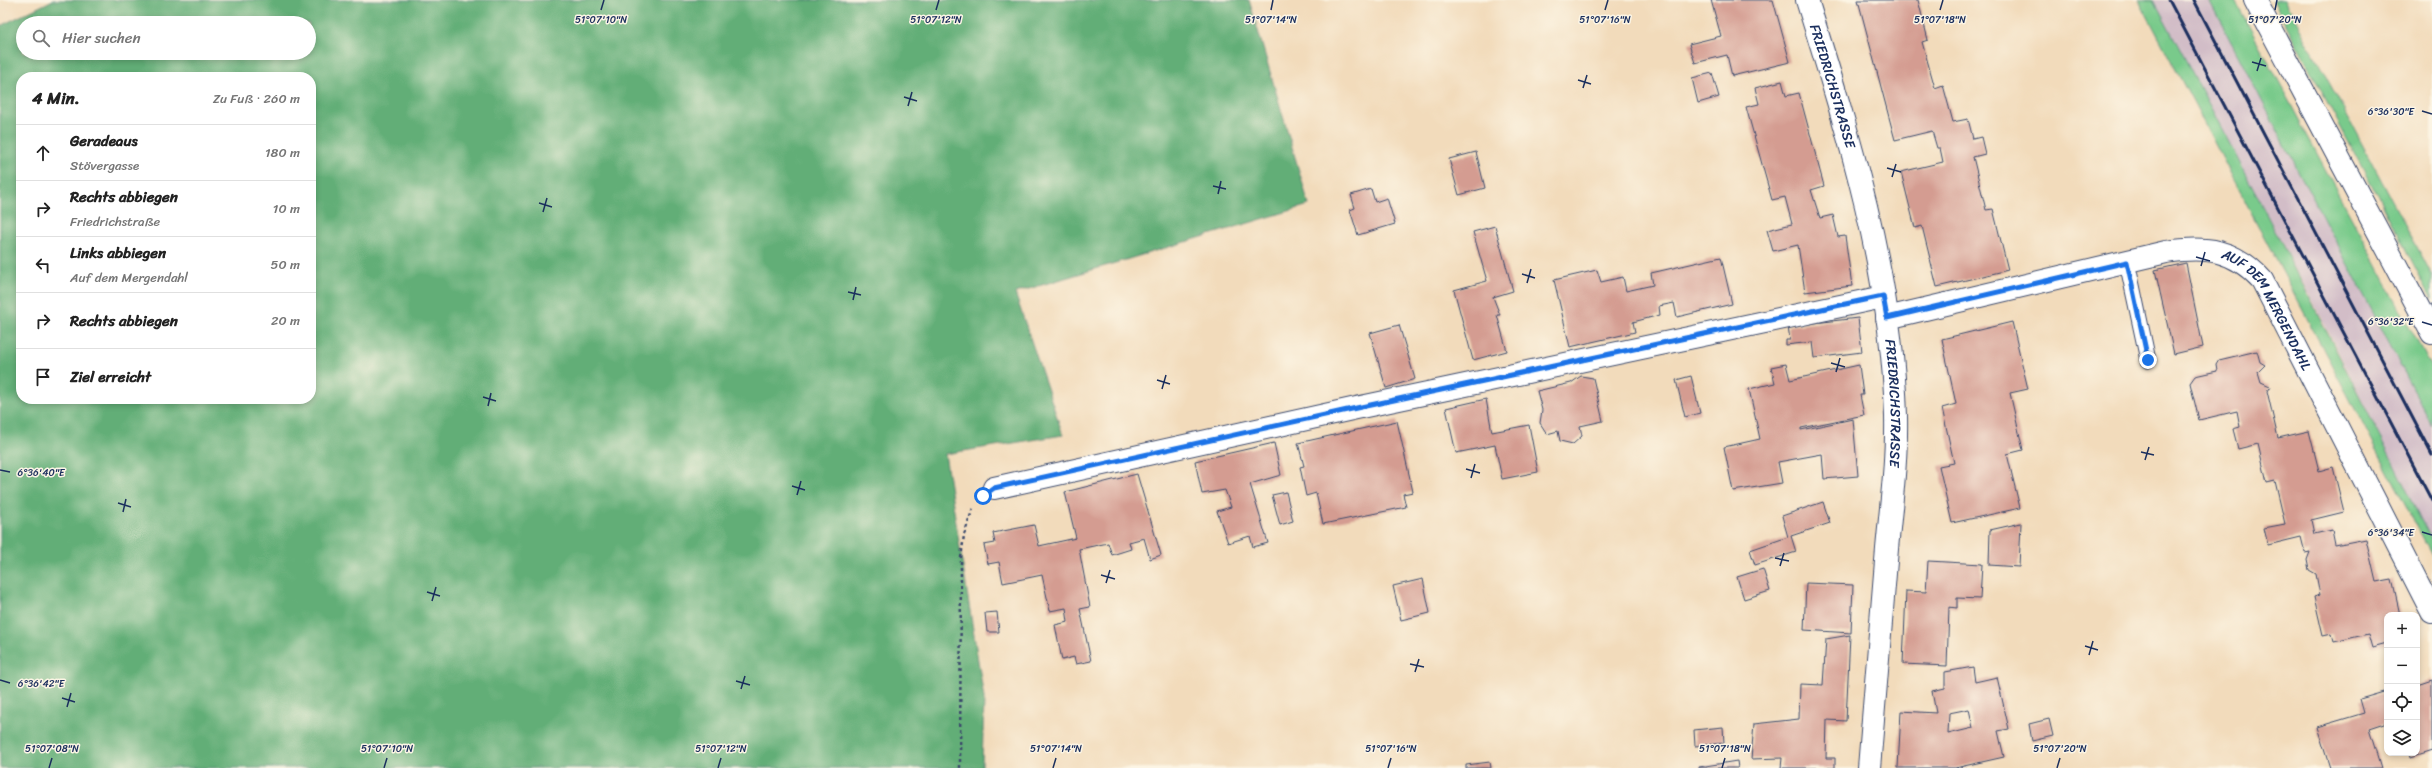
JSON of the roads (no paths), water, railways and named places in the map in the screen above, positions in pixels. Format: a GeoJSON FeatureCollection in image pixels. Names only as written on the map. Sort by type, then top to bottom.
{"type":"FeatureCollection","features":[{"type":"Feature","properties":{"kind":"street","name":"FRIEDRICHSTRASSE"},"geometry":{"type":"LineString","coordinates":[[1807,0],[1856,164],[1887,318],[1894,379],[1896,437],[1869,768]]}},
{"type":"Feature","properties":{"kind":"street"},"geometry":{"type":"LineString","coordinates":[[2255,0],[2432,333]]}},
{"type":"Feature","properties":{"kind":"street","name":"AUF DEM MERGENDAHL"},"geometry":{"type":"LineString","coordinates":[[1887,318],[2182,250],[2215,250],[2229,255],[2246,264],[2262,280],[2432,612]]}},
{"type":"Feature","properties":{"kind":"street"},"geometry":{"type":"LineString","coordinates":[[994,488],[1361,407],[1883,296]]}},
{"type":"Feature","properties":{"kind":"lane"},"geometry":{"type":"LineString","coordinates":[[2127,262],[2148,360]]}},
{"type":"Feature","properties":{"kind":"railway"},"geometry":{"type":"LineString","coordinates":[[2169,0],[2432,501]]}},
{"type":"Feature","properties":{"kind":"railway"},"geometry":{"type":"LineString","coordinates":[[2194,0],[2432,455]]}}]}
